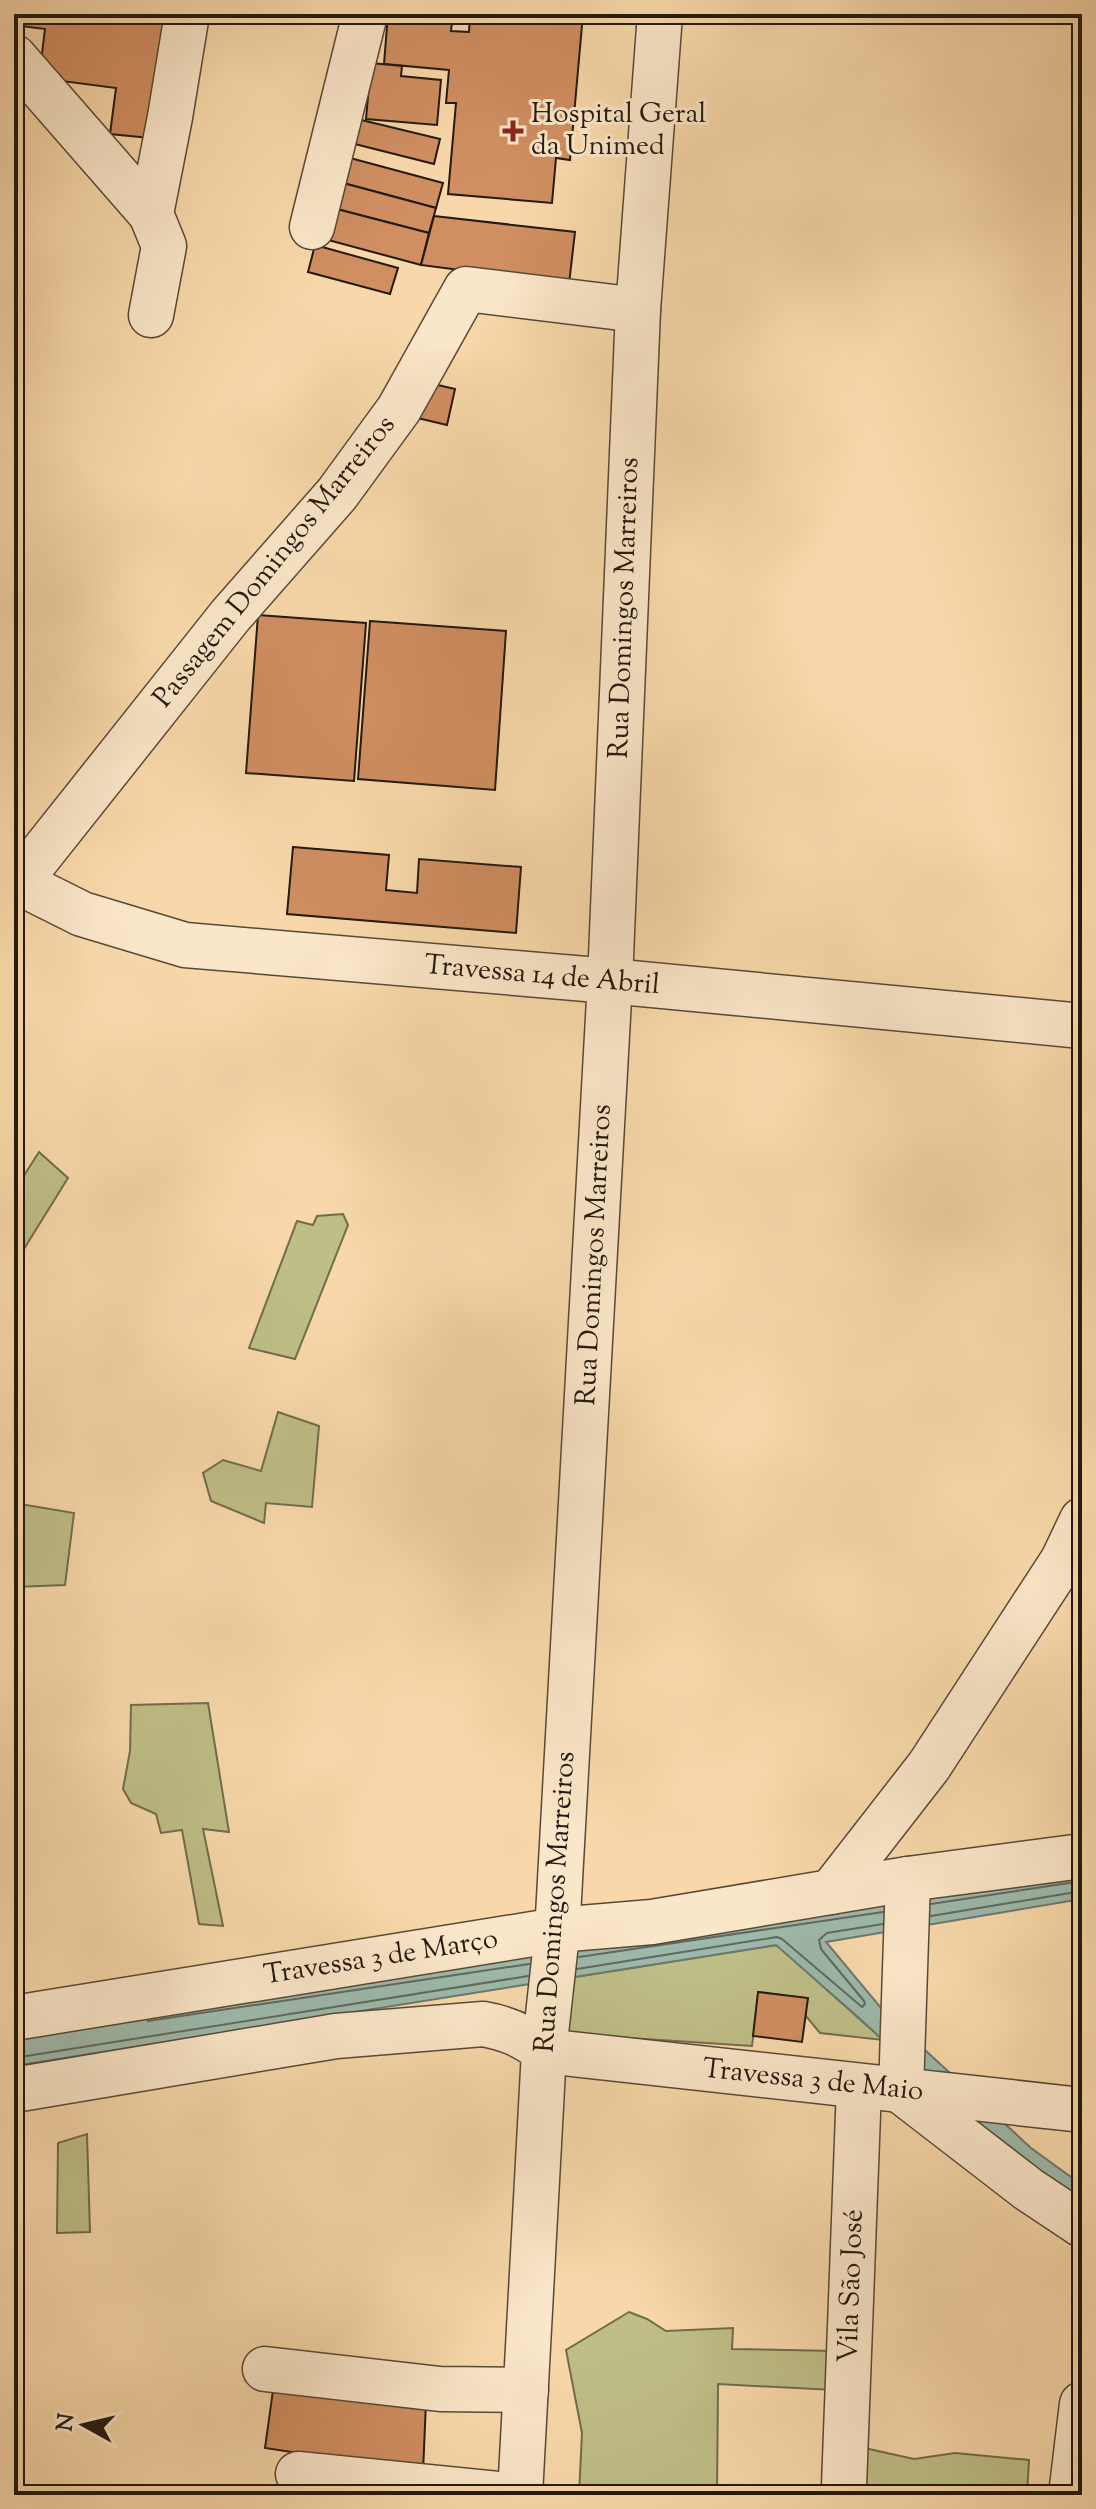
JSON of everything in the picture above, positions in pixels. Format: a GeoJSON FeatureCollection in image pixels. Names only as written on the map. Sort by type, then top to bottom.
{"type":"FeatureCollection","features":[{"type":"Feature","properties":{"kind":"street"},"geometry":{"type":"LineString","coordinates":[[151,214],[187,14]]}},
{"type":"Feature","properties":{"kind":"street"},"geometry":{"type":"LineString","coordinates":[[312,227],[365,14]]}},
{"type":"Feature","properties":{"kind":"street","name":"Rua Domingos Marreiros"},"geometry":{"type":"LineString","coordinates":[[520,2495],[545,2042],[557,1932],[610,981],[638,310],[660,14]]}},
{"type":"Feature","properties":{"kind":"street"},"geometry":{"type":"LineString","coordinates":[[14,57],[151,214],[164,246],[151,315]]}},
{"type":"Feature","properties":{"kind":"street","name":"Passagem Domingos Marreiros"},"geometry":{"type":"LineString","coordinates":[[16,882],[230,616],[337,494],[399,409],[466,289],[638,310]]}},
{"type":"Feature","properties":{"kind":"street","name":"Travessa 14 de Abril"},"geometry":{"type":"LineString","coordinates":[[16,882],[82,914],[185,945],[1082,1026]]}},
{"type":"Feature","properties":{"kind":"street"},"geometry":{"type":"LineString","coordinates":[[831,1892],[929,1766],[1063,1560],[1082,1520]]}},
{"type":"Feature","properties":{"kind":"street","name":"Travessa 3 de Março"},"geometry":{"type":"LineString","coordinates":[[14,2018],[831,1892],[906,1901],[1082,1856]]}},
{"type":"Feature","properties":{"kind":"street","name":"Vila São José"},"geometry":{"type":"LineString","coordinates":[[844,2486],[899,2072],[906,1901]]}},
{"type":"Feature","properties":{"kind":"street"},"geometry":{"type":"LineString","coordinates":[[14,2090],[336,2036],[483,2024],[506,2028],[530,2040],[545,2042]]}},
{"type":"Feature","properties":{"kind":"street","name":"Travessa 3 de Maio"},"geometry":{"type":"LineString","coordinates":[[545,2042],[899,2072],[1063,2109]]}},
{"type":"Feature","properties":{"kind":"street"},"geometry":{"type":"LineString","coordinates":[[899,2072],[1028,2189],[1082,2225]]}},
{"type":"Feature","properties":{"kind":"street"},"geometry":{"type":"LineString","coordinates":[[265,2369],[440,2389],[526,2390]]}},
{"type":"Feature","properties":{"kind":"street"},"geometry":{"type":"LineString","coordinates":[[1071,2495],[1082,2404]]}},
{"type":"Feature","properties":{"kind":"street"},"geometry":{"type":"LineString","coordinates":[[298,2474],[509,2495]]}},
{"type":"Feature","properties":{"kind":"shaded area"},"geometry":{"type":"Polygon","coordinates":[[[39,1152],[68,1178],[14,1265],[14,1191],[39,1152]]]}},
{"type":"Feature","properties":{"kind":"shaded area"},"geometry":{"type":"Polygon","coordinates":[[[343,1214],[348,1225],[295,1359],[249,1348],[297,1221],[313,1225],[317,1216],[343,1214]]]}},
{"type":"Feature","properties":{"kind":"shaded area"},"geometry":{"type":"Polygon","coordinates":[[[278,1412],[319,1426],[312,1507],[266,1503],[264,1523],[211,1501],[203,1473],[223,1460],[261,1471],[278,1412]]]}},
{"type":"Feature","properties":{"kind":"shaded area"},"geometry":{"type":"Polygon","coordinates":[[[14,1503],[74,1513],[65,1585],[14,1587],[14,1503]]]}},
{"type":"Feature","properties":{"kind":"shaded area"},"geometry":{"type":"Polygon","coordinates":[[[208,1703],[229,1832],[203,1829],[223,1926],[199,1924],[182,1830],[161,1833],[156,1814],[131,1803],[123,1789],[130,1751],[131,1705],[208,1703]]]}},
{"type":"Feature","properties":{"kind":"shaded area"},"geometry":{"type":"Polygon","coordinates":[[[777,1945],[883,2040],[820,2033],[805,2015],[807,1998],[759,1992],[752,2046],[568,2034],[569,1978],[777,1945]]]}},
{"type":"Feature","properties":{"kind":"shaded area"},"geometry":{"type":"Polygon","coordinates":[[[87,2134],[90,2232],[57,2233],[58,2143],[87,2134]]]}},
{"type":"Feature","properties":{"kind":"shaded area"},"geometry":{"type":"Polygon","coordinates":[[[629,2312],[666,2331],[733,2328],[732,2349],[835,2351],[834,2390],[718,2384],[717,2495],[579,2495],[582,2433],[566,2350],[629,2312]]]}},
{"type":"Feature","properties":{"kind":"shaded area"},"geometry":{"type":"Polygon","coordinates":[[[860,2447],[914,2459],[955,2453],[1029,2460],[1027,2495],[861,2495],[860,2447]]]}},
{"type":"Feature","properties":{"kind":"water"},"geometry":{"type":"Polygon","coordinates":[[[1082,1873],[1082,1899],[826,1942],[886,2014],[1031,2148],[1082,2185],[1082,2214],[992,2140],[776,1945],[14,2066],[14,2032],[1082,1873]]]}},
{"type":"Feature","properties":{"kind":"building"},"geometry":{"type":"Polygon","coordinates":[[[14,14],[172,14],[150,138],[110,134],[116,88],[39,78],[45,29],[14,25],[14,14]]]}},
{"type":"Feature","properties":{"kind":"building","name":"Hospital Geral da Unimed"},"geometry":{"type":"Polygon","coordinates":[[[388,14],[453,14],[451,31],[469,32],[470,14],[583,14],[570,160],[556,158],[552,203],[448,194],[456,103],[446,103],[449,70],[384,64],[388,14]]]}},
{"type":"Feature","properties":{"kind":"building"},"geometry":{"type":"Polygon","coordinates":[[[371,63],[402,66],[401,76],[441,80],[437,125],[366,119],[371,63]]]}},
{"type":"Feature","properties":{"kind":"building"},"geometry":{"type":"Polygon","coordinates":[[[345,116],[440,139],[434,164],[339,140],[345,116]]]}},
{"type":"Feature","properties":{"kind":"building"},"geometry":{"type":"Polygon","coordinates":[[[339,155],[443,183],[436,208],[332,180],[339,155]]]}},
{"type":"Feature","properties":{"kind":"building"},"geometry":{"type":"Polygon","coordinates":[[[332,180],[436,208],[429,233],[325,206],[332,180]]]}},
{"type":"Feature","properties":{"kind":"building"},"geometry":{"type":"Polygon","coordinates":[[[325,206],[429,233],[421,265],[317,237],[325,206]]]}},
{"type":"Feature","properties":{"kind":"building"},"geometry":{"type":"Polygon","coordinates":[[[434,216],[575,232],[569,284],[421,265],[434,216]]]}},
{"type":"Feature","properties":{"kind":"building"},"geometry":{"type":"Polygon","coordinates":[[[315,245],[398,268],[390,294],[308,272],[315,245]]]}},
{"type":"Feature","properties":{"kind":"building"},"geometry":{"type":"Polygon","coordinates":[[[425,382],[455,389],[447,425],[405,415],[425,382]]]}},
{"type":"Feature","properties":{"kind":"building"},"geometry":{"type":"Polygon","coordinates":[[[258,615],[366,623],[354,781],[246,773],[258,615]]]}},
{"type":"Feature","properties":{"kind":"building"},"geometry":{"type":"Polygon","coordinates":[[[370,621],[506,631],[495,790],[358,779],[370,621]]]}},
{"type":"Feature","properties":{"kind":"building"},"geometry":{"type":"Polygon","coordinates":[[[293,847],[389,855],[386,890],[417,893],[419,859],[521,867],[516,933],[287,914],[293,847]]]}},
{"type":"Feature","properties":{"kind":"building"},"geometry":{"type":"Polygon","coordinates":[[[758,1992],[808,1998],[802,2042],[753,2036],[758,1992]]]}},
{"type":"Feature","properties":{"kind":"building"},"geometry":{"type":"Polygon","coordinates":[[[274,2383],[426,2402],[423,2472],[265,2448],[274,2383]]]}},
{"type":"Feature","properties":{"kind":"place","name":"Hospital Geral da Unimed"},"geometry":{"type":"Point","coordinates":[513,131]}}]}
